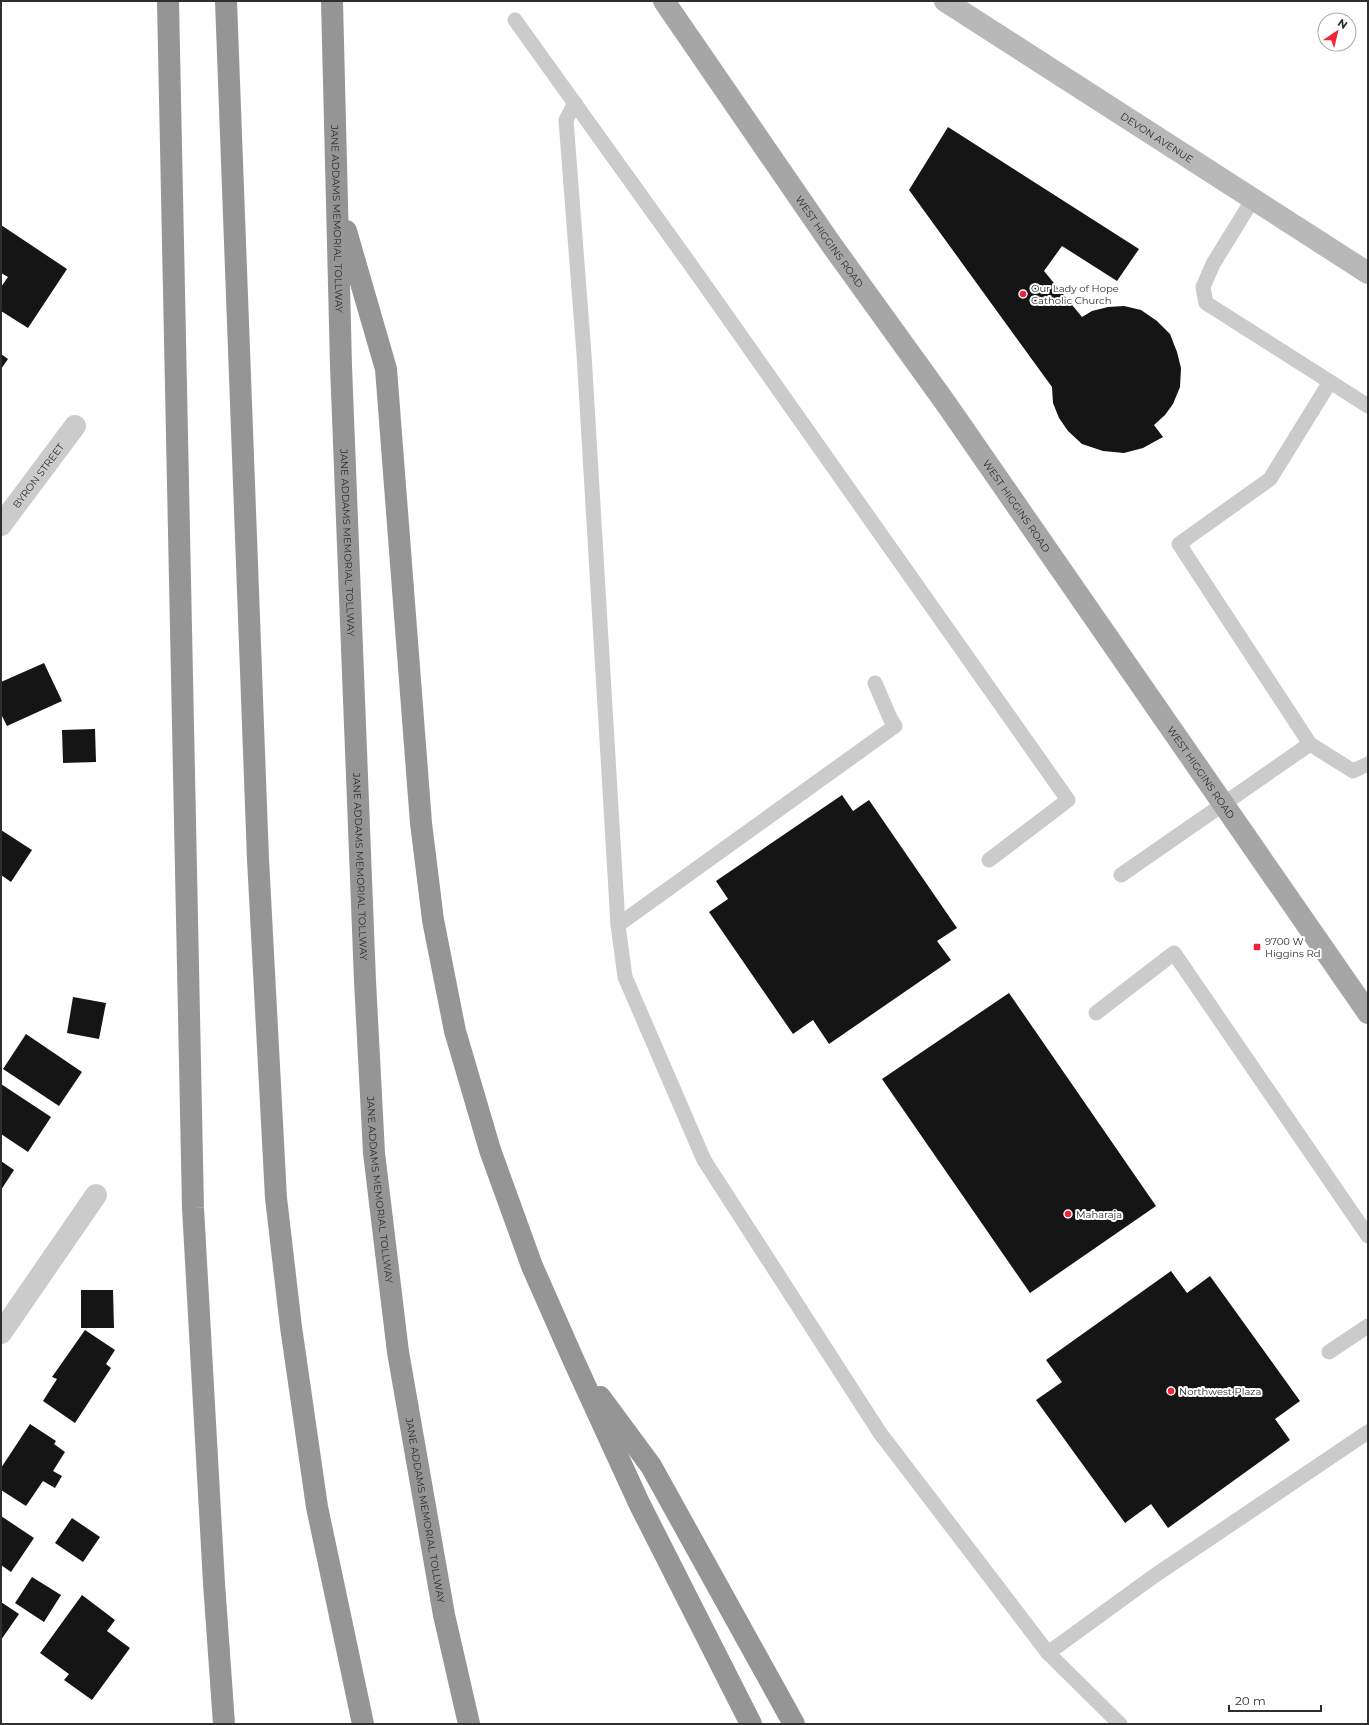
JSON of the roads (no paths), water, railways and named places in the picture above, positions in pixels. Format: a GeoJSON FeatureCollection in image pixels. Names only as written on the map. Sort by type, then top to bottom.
{"type":"FeatureCollection","features":[{"type":"Feature","properties":{"kind":"highway"},"geometry":{"type":"LineString","coordinates":[[168,1],[193,1208],[214,1583],[224,1724]]}},
{"type":"Feature","properties":{"kind":"highway"},"geometry":{"type":"LineString","coordinates":[[226,1],[258,859],[276,1198],[291,1327],[318,1507],[363,1724]]}},
{"type":"Feature","properties":{"kind":"highway","name":"JANE ADDAMS MEMORIAL TOLLWAY"},"geometry":{"type":"LineString","coordinates":[[332,1],[341,374],[365,981],[374,1153],[398,1352],[444,1615],[470,1724]]}},
{"type":"Feature","properties":{"kind":"highway"},"geometry":{"type":"LineString","coordinates":[[337,202],[386,369],[421,823],[433,920],[455,1031],[492,1158],[532,1266],[639,1503],[751,1724]]}},
{"type":"Feature","properties":{"kind":"highway"},"geometry":{"type":"LineString","coordinates":[[573,1359],[651,1466],[794,1724]]}},
{"type":"Feature","properties":{"kind":"main road","name":"WEST HIGGINS ROAD"},"geometry":{"type":"LineString","coordinates":[[664,1],[831,244],[947,405],[1368,1013]]}},
{"type":"Feature","properties":{"kind":"main road","name":"DEVON AVENUE"},"geometry":{"type":"LineString","coordinates":[[950,2],[1368,273]]}},
{"type":"Feature","properties":{"kind":"street","name":"BYRON STREET"},"geometry":{"type":"LineString","coordinates":[[1,525],[75,426]]}},
{"type":"Feature","properties":{"kind":"street"},"geometry":{"type":"LineString","coordinates":[[1,1333],[96,1195]]}},
{"type":"Feature","properties":{"kind":"lane"},"geometry":{"type":"LineString","coordinates":[[515,20],[695,271],[1068,800],[989,860]]}},
{"type":"Feature","properties":{"kind":"lane"},"geometry":{"type":"LineString","coordinates":[[575,103],[566,120],[584,354],[618,925],[625,977],[704,1160],[880,1433],[1048,1653],[1120,1724]]}},
{"type":"Feature","properties":{"kind":"lane"},"geometry":{"type":"LineString","coordinates":[[1253,199],[1213,264],[1203,287],[1206,303],[1368,406]]}},
{"type":"Feature","properties":{"kind":"lane"},"geometry":{"type":"LineString","coordinates":[[1330,382],[1270,478],[1179,544],[1310,744],[1353,771],[1368,764]]}},
{"type":"Feature","properties":{"kind":"lane"},"geometry":{"type":"LineString","coordinates":[[618,925],[895,726],[875,683]]}},
{"type":"Feature","properties":{"kind":"lane"},"geometry":{"type":"LineString","coordinates":[[1121,876],[1310,744]]}},
{"type":"Feature","properties":{"kind":"lane"},"geometry":{"type":"LineString","coordinates":[[1096,1013],[1174,953],[1368,1236]]}},
{"type":"Feature","properties":{"kind":"lane"},"geometry":{"type":"LineString","coordinates":[[1329,1352],[1368,1326]]}},
{"type":"Feature","properties":{"kind":"lane"},"geometry":{"type":"LineString","coordinates":[[1048,1653],[1154,1576],[1368,1432]]}},
{"type":"Feature","properties":{"kind":"place","name":"Our Lady of Hope Catholic Church"},"geometry":{"type":"Point","coordinates":[1023,294]}},
{"type":"Feature","properties":{"kind":"place","name":"9700 W Higgins Rd"},"geometry":{"type":"Point","coordinates":[1257,947]}},
{"type":"Feature","properties":{"kind":"place","name":"Maharaja"},"geometry":{"type":"Point","coordinates":[1068,1214]}},
{"type":"Feature","properties":{"kind":"place","name":"Northwest Plaza"},"geometry":{"type":"Point","coordinates":[1171,1391]}}]}
